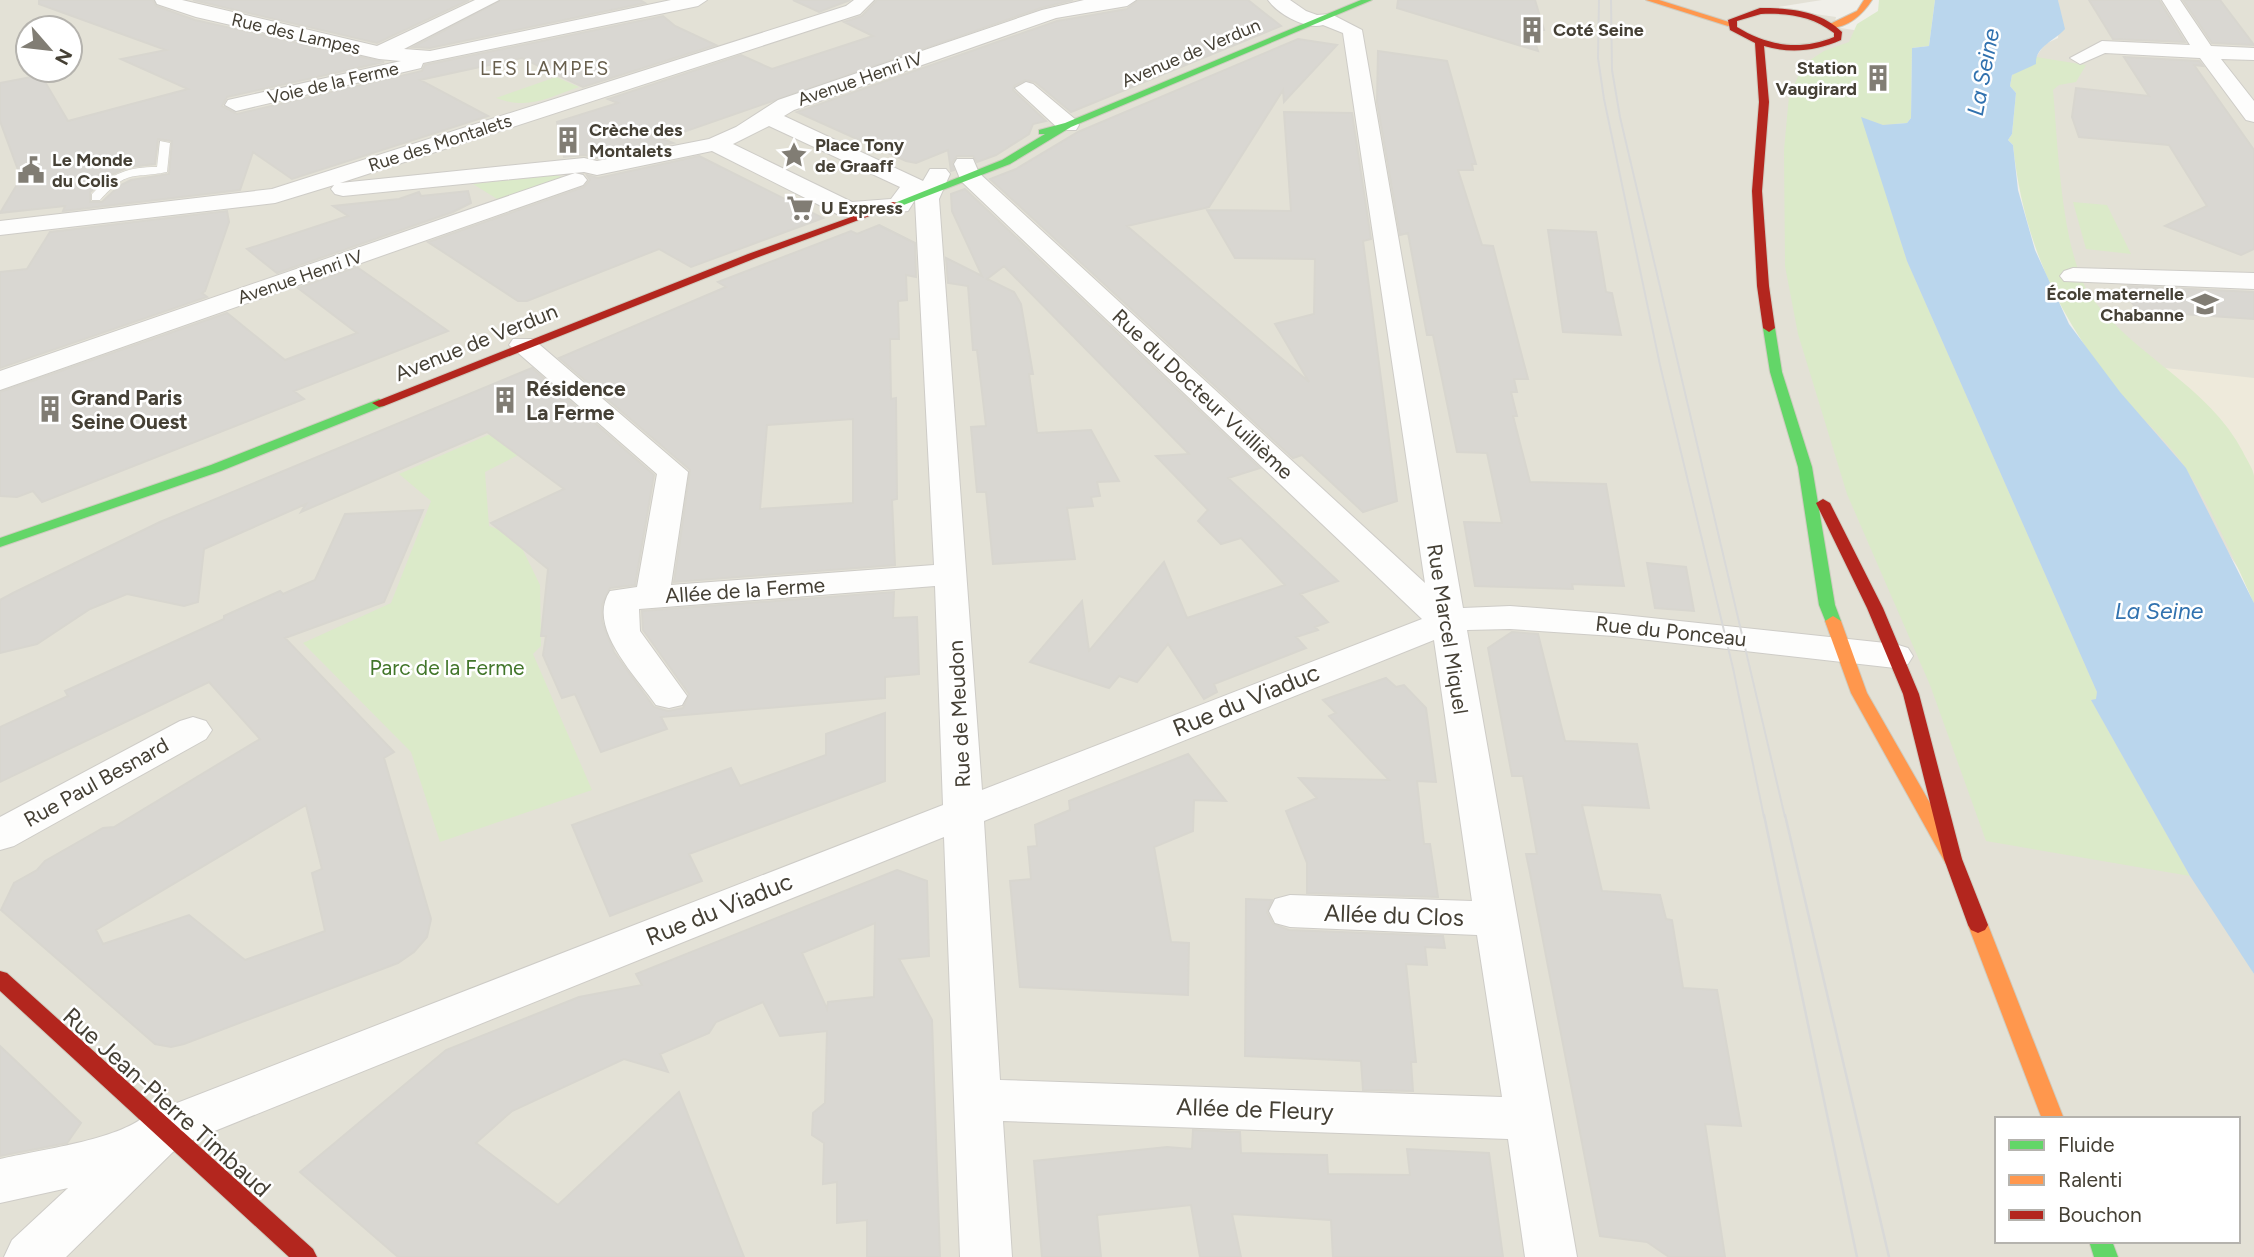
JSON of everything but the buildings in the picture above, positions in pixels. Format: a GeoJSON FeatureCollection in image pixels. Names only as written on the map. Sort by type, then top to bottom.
{"type":"FeatureCollection","features":[{"type":"Feature","properties":{"kind":"main road","name":"Avenue de Verdun"},"geometry":{"type":"LineString","coordinates":[[53,542],[216,468],[751,256],[917,195],[1068,125],[1368,0]]}},
{"type":"Feature","properties":{"kind":"main road"},"geometry":{"type":"LineString","coordinates":[[1650,0],[1731,24],[1742,35],[1759,42],[1805,47],[1831,42],[1838,37],[1833,26],[1812,17],[1784,11]]}},
{"type":"Feature","properties":{"kind":"main road"},"geometry":{"type":"LineString","coordinates":[[1699,0],[1753,12]]}},
{"type":"Feature","properties":{"kind":"main road"},"geometry":{"type":"LineString","coordinates":[[1833,26],[1860,13],[1868,0]]}},
{"type":"Feature","properties":{"kind":"main road"},"geometry":{"type":"LineString","coordinates":[[1731,24],[1736,16],[1753,12],[1784,11],[1827,4]]}},
{"type":"Feature","properties":{"kind":"main road"},"geometry":{"type":"LineString","coordinates":[[1759,42],[1764,102],[1757,191],[1763,286],[1776,372],[1805,467],[1827,606],[1847,653],[1859,693],[1954,859]]}},
{"type":"Feature","properties":{"kind":"main road"},"geometry":{"type":"LineString","coordinates":[[1764,102],[1785,68],[1805,47]]}},
{"type":"Feature","properties":{"kind":"main road","name":"Avenue de Verdun"},"geometry":{"type":"LineString","coordinates":[[751,256],[848,211]]}},
{"type":"Feature","properties":{"kind":"main road"},"geometry":{"type":"LineString","coordinates":[[1805,467],[1875,608],[1911,694],[1954,859],[2052,1117]]}},
{"type":"Feature","properties":{"kind":"main road","name":"Avenue de Verdun"},"geometry":{"type":"LineString","coordinates":[[0,543],[216,468]]}},
{"type":"Feature","properties":{"kind":"main road","name":"Rue Jean-Pierre Timbaud"},"geometry":{"type":"LineString","coordinates":[[0,979],[305,1257]]}},
{"type":"Feature","properties":{"kind":"street","name":"Rue des Lampes"},"geometry":{"type":"LineString","coordinates":[[164,0],[196,11],[379,53],[429,57]]}},
{"type":"Feature","properties":{"kind":"street"},"geometry":{"type":"LineString","coordinates":[[379,53],[490,0]]}},
{"type":"Feature","properties":{"kind":"street"},"geometry":{"type":"LineString","coordinates":[[429,57],[698,0]]}},
{"type":"Feature","properties":{"kind":"street","name":"Rue des Montalets"},"geometry":{"type":"LineString","coordinates":[[0,229],[92,206],[254,200],[326,180],[853,10],[865,0]]}},
{"type":"Feature","properties":{"kind":"street","name":"Avenue Henri IV"},"geometry":{"type":"LineString","coordinates":[[326,180],[341,189],[584,165],[608,165],[715,144],[744,132],[786,104],[1049,14],[1081,6],[1128,0]]}},
{"type":"Feature","properties":{"kind":"street"},"geometry":{"type":"LineString","coordinates":[[1278,0],[1299,15],[1320,20]]}},
{"type":"Feature","properties":{"kind":"street"},"geometry":{"type":"LineString","coordinates":[[2171,0],[2254,115]]}},
{"type":"Feature","properties":{"kind":"street","name":"Rue Marcel Miquel"},"geometry":{"type":"LineString","coordinates":[[1320,20],[1352,30],[1551,1257]]}},
{"type":"Feature","properties":{"kind":"street"},"geometry":{"type":"LineString","coordinates":[[2080,58],[2102,47],[2254,54]]}},
{"type":"Feature","properties":{"kind":"street","name":"Voie de la Ferme"},"geometry":{"type":"LineString","coordinates":[[236,105],[417,64],[429,57]]}},
{"type":"Feature","properties":{"kind":"street"},"geometry":{"type":"LineString","coordinates":[[1026,88],[1068,125]]}},
{"type":"Feature","properties":{"kind":"street"},"geometry":{"type":"LineString","coordinates":[[766,116],[917,195]]}},
{"type":"Feature","properties":{"kind":"street"},"geometry":{"type":"LineString","coordinates":[[715,144],[848,211],[917,195]]}},
{"type":"Feature","properties":{"kind":"street","name":"Avenue Henri IV"},"geometry":{"type":"LineString","coordinates":[[0,381],[384,248],[589,175],[608,165]]}},
{"type":"Feature","properties":{"kind":"street","name":"Rue du Docteur Vuillième"},"geometry":{"type":"LineString","coordinates":[[967,170],[1446,622]]}},
{"type":"Feature","properties":{"kind":"street","name":"Rue de Meudon"},"geometry":{"type":"LineString","coordinates":[[917,195],[951,574],[986,1257]]}},
{"type":"Feature","properties":{"kind":"street"},"geometry":{"type":"LineString","coordinates":[[2073,276],[2254,281]]}},
{"type":"Feature","properties":{"kind":"street","name":"Allée de la Ferme"},"geometry":{"type":"LineString","coordinates":[[523,345],[673,472],[652,597],[951,574]]}},
{"type":"Feature","properties":{"kind":"street"},"geometry":{"type":"LineString","coordinates":[[1369,550],[1404,553],[1434,544]]}},
{"type":"Feature","properties":{"kind":"street"},"geometry":{"type":"LineString","coordinates":[[652,597],[622,599],[622,632],[669,696]]}},
{"type":"Feature","properties":{"kind":"street","name":"Rue du Ponceau"},"geometry":{"type":"LineString","coordinates":[[1446,622],[1478,615],[1644,626],[1847,653],[1895,656]]}},
{"type":"Feature","properties":{"kind":"street","name":"Rue du Viaduc"},"geometry":{"type":"LineString","coordinates":[[30,1257],[163,1129],[1446,622]]}},
{"type":"Feature","properties":{"kind":"street","name":"Rue Paul Besnard"},"geometry":{"type":"LineString","coordinates":[[0,835],[193,730]]}},
{"type":"Feature","properties":{"kind":"street","name":"Allée du Clos"},"geometry":{"type":"LineString","coordinates":[[1290,911],[1497,919]]}},
{"type":"Feature","properties":{"kind":"street","name":"Allée de Fleury"},"geometry":{"type":"LineString","coordinates":[[980,1100],[1530,1119]]}},
{"type":"Feature","properties":{"kind":"street"},"geometry":{"type":"LineString","coordinates":[[0,1181],[113,1156],[163,1129]]}},
{"type":"Feature","properties":{"kind":"lane"},"geometry":{"type":"LineString","coordinates":[[92,206],[115,176],[125,171],[163,170],[164,143]]}},
{"type":"Feature","properties":{"kind":"shaded area"},"geometry":{"type":"Polygon","coordinates":[[[0,0],[1822,0],[1772,8],[1836,17],[1834,27],[1854,30],[2242,952],[2254,974],[2254,1257],[0,1257],[0,0]]]}},
{"type":"Feature","properties":{"kind":"shaded area"},"geometry":{"type":"Polygon","coordinates":[[[2058,0],[2254,0],[2254,603],[2239,569],[2120,392],[2012,134],[2036,57],[2045,44],[2058,38],[2058,0]]]}},
{"type":"Feature","properties":{"kind":"shaded area"},"geometry":{"type":"Polygon","coordinates":[[[2148,366],[2254,378],[2254,489],[2148,366]]]}},
{"type":"Feature","properties":{"kind":"green space"},"geometry":{"type":"Polygon","coordinates":[[[1879,0],[1935,0],[1929,46],[1912,48],[1911,118],[1907,123],[1883,125],[1862,118],[1907,261],[2097,692],[2096,699],[2091,700],[2190,876],[1986,841],[1930,685],[1847,494],[1798,334],[1785,266],[1784,150],[1789,96],[1804,64],[1824,51],[1849,42],[1857,24],[1878,11],[1879,0]]]}},
{"type":"Feature","properties":{"kind":"green space"},"geometry":{"type":"Polygon","coordinates":[[[2036,57],[2086,65],[2076,82],[2059,85],[2053,90],[2067,228],[2082,279],[2092,298],[2109,319],[2211,408],[2228,429],[2252,470],[2254,603],[2187,470],[2121,394],[2079,337],[2062,308],[2035,247],[2025,214],[2013,145],[2008,140],[2012,134],[2016,93],[2010,86],[2012,75],[2036,57]]]}},
{"type":"Feature","properties":{"kind":"green space"},"geometry":{"type":"Polygon","coordinates":[[[556,77],[579,87],[529,103],[496,98],[556,77]]]}},
{"type":"Feature","properties":{"kind":"green space"},"geometry":{"type":"Polygon","coordinates":[[[556,175],[565,178],[502,202],[473,184],[556,175]]]}},
{"type":"Feature","properties":{"kind":"green space"},"geometry":{"type":"Polygon","coordinates":[[[2073,202],[2107,205],[2131,254],[2086,249],[2073,202]]]}},
{"type":"Feature","properties":{"kind":"green space","name":"Parc de la Ferme"},"geometry":{"type":"Polygon","coordinates":[[[556,405],[575,426],[485,472],[489,526],[516,536],[540,585],[541,646],[533,654],[592,790],[440,842],[411,752],[303,643],[391,603],[431,501],[399,474],[556,405]]]}},
{"type":"Feature","properties":{"kind":"water","name":"La Seine"},"geometry":{"type":"Polygon","coordinates":[[[1935,0],[2058,0],[2065,29],[2042,48],[2036,64],[2012,75],[2010,86],[2016,93],[2012,134],[2008,140],[2013,145],[2018,190],[2035,250],[2069,324],[2120,392],[2186,468],[2254,603],[2254,974],[2190,876],[2091,700],[2096,699],[2097,692],[1907,261],[1861,117],[1883,125],[1907,123],[1911,118],[1912,48],[1929,46],[1935,0]]]}},
{"type":"Feature","properties":{"kind":"tram line"},"geometry":{"type":"LineString","coordinates":[[1599,0],[1598,58],[1604,99],[1660,365],[1733,668],[1764,817]]}},
{"type":"Feature","properties":{"kind":"tram line"},"geometry":{"type":"LineString","coordinates":[[1611,0],[1612,70],[1620,117],[1785,817]]}},
{"type":"Feature","properties":{"kind":"tram line"},"geometry":{"type":"LineString","coordinates":[[1764,815],[1857,1257]]}},
{"type":"Feature","properties":{"kind":"tram line"},"geometry":{"type":"LineString","coordinates":[[1785,815],[1889,1257]]}},
{"type":"Feature","properties":{"kind":"traffic: fast"},"geometry":{"type":"LineString","coordinates":[[1043,132],[1068,125],[1368,0]]}},
{"type":"Feature","properties":{"kind":"traffic: fast"},"geometry":{"type":"LineString","coordinates":[[897,204],[1006,162],[1068,125]]}},
{"type":"Feature","properties":{"kind":"traffic: fast"},"geometry":{"type":"LineString","coordinates":[[1769,328],[1776,372],[1805,467],[1827,605],[1833,621]]}},
{"type":"Feature","properties":{"kind":"traffic: fast"},"geometry":{"type":"LineString","coordinates":[[0,543],[216,468],[379,403]]}},
{"type":"Feature","properties":{"kind":"traffic: fast"},"geometry":{"type":"LineString","coordinates":[[2101,1243],[2106,1257]]}},
{"type":"Feature","properties":{"kind":"traffic: slow"},"geometry":{"type":"LineString","coordinates":[[1650,0],[1731,24]]}},
{"type":"Feature","properties":{"kind":"traffic: slow"},"geometry":{"type":"LineString","coordinates":[[1833,26],[1860,13],[1868,0]]}},
{"type":"Feature","properties":{"kind":"traffic: slow"},"geometry":{"type":"LineString","coordinates":[[1833,621],[1859,693],[1953,859]]}},
{"type":"Feature","properties":{"kind":"traffic: slow"},"geometry":{"type":"LineString","coordinates":[[1978,925],[2052,1117]]}},
{"type":"Feature","properties":{"kind":"traffic: jam"},"geometry":{"type":"LineString","coordinates":[[1760,11],[1811,16],[1838,32],[1838,38],[1812,47],[1784,48],[1757,41],[1733,28],[1732,20],[1760,11]]}},
{"type":"Feature","properties":{"kind":"traffic: jam"},"geometry":{"type":"LineString","coordinates":[[1759,42],[1764,102],[1757,191],[1763,286],[1769,328]]}},
{"type":"Feature","properties":{"kind":"traffic: jam"},"geometry":{"type":"LineString","coordinates":[[379,403],[752,256],[897,204]]}},
{"type":"Feature","properties":{"kind":"traffic: jam"},"geometry":{"type":"LineString","coordinates":[[1823,503],[1875,608],[1911,694],[1953,859],[1978,925]]}},
{"type":"Feature","properties":{"kind":"traffic: jam"},"geometry":{"type":"LineString","coordinates":[[0,979],[305,1257]]}},
{"type":"Feature","properties":{"kind":"place","name":"Coté Seine"},"geometry":{"type":"Point","coordinates":[1532,30]}},
{"type":"Feature","properties":{"kind":"place","name":"Station Vaugirard"},"geometry":{"type":"Point","coordinates":[1878,78]}},
{"type":"Feature","properties":{"kind":"place","name":"Crèche des Montalets"},"geometry":{"type":"Point","coordinates":[568,140]}},
{"type":"Feature","properties":{"kind":"place","name":"Place Tony de Graaff"},"geometry":{"type":"Point","coordinates":[794,155]}},
{"type":"Feature","properties":{"kind":"place","name":"Le Monde du Colis"},"geometry":{"type":"Point","coordinates":[31,170]}},
{"type":"Feature","properties":{"kind":"place","name":"U Express"},"geometry":{"type":"Point","coordinates":[800,208]}},
{"type":"Feature","properties":{"kind":"place","name":"École maternelle Chabanne"},"geometry":{"type":"Point","coordinates":[2205,304]}},
{"type":"Feature","properties":{"kind":"place","name":"Résidence La Ferme"},"geometry":{"type":"Point","coordinates":[505,400]}},
{"type":"Feature","properties":{"kind":"place","name":"Grand Paris Seine Ouest"},"geometry":{"type":"Point","coordinates":[50,409]}},
{"type":"Feature","properties":{"kind":"district","name":"LES LAMPES"},"geometry":{"type":"Point","coordinates":[545,68]}}]}
